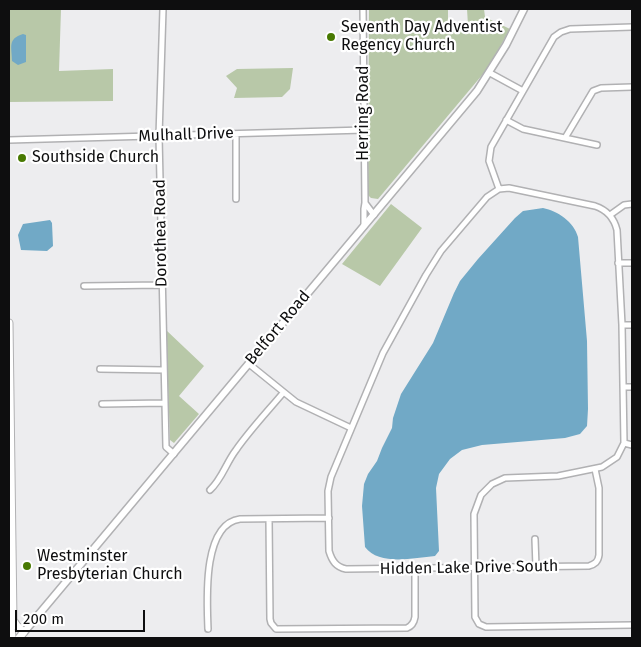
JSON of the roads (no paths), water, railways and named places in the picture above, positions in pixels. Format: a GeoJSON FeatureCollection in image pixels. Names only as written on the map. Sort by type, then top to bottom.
{"type":"FeatureCollection","features":[{"type":"Feature","properties":{"kind":"main road"},"geometry":{"type":"LineString","coordinates":[[9,323],[14,622],[22,635]]}},
{"type":"Feature","properties":{"kind":"main road"},"geometry":{"type":"LineString","coordinates":[[12,638],[11,626],[14,622]]}},
{"type":"Feature","properties":{"kind":"street","name":"Dorothea Road"},"geometry":{"type":"LineString","coordinates":[[163,9],[159,136],[164,370],[166,447],[174,454]]}},
{"type":"Feature","properties":{"kind":"street","name":"Herring Road"},"geometry":{"type":"LineString","coordinates":[[363,9],[364,226]]}},
{"type":"Feature","properties":{"kind":"street","name":"Belfort Road"},"geometry":{"type":"LineString","coordinates":[[22,635],[472,97],[490,73],[524,9]]}},
{"type":"Feature","properties":{"kind":"street"},"geometry":{"type":"LineString","coordinates":[[499,189],[489,156],[491,147],[554,37],[570,29],[632,28]]}},
{"type":"Feature","properties":{"kind":"street"},"geometry":{"type":"LineString","coordinates":[[490,73],[523,92]]}},
{"type":"Feature","properties":{"kind":"street"},"geometry":{"type":"LineString","coordinates":[[565,138],[593,91],[601,88],[632,87]]}},
{"type":"Feature","properties":{"kind":"street"},"geometry":{"type":"LineString","coordinates":[[506,120],[523,129],[597,145]]}},
{"type":"Feature","properties":{"kind":"street","name":"Mulhall Drive"},"geometry":{"type":"LineString","coordinates":[[9,140],[364,130]]}},
{"type":"Feature","properties":{"kind":"street"},"geometry":{"type":"LineString","coordinates":[[236,134],[236,199]]}},
{"type":"Feature","properties":{"kind":"street"},"geometry":{"type":"LineString","coordinates":[[208,629],[207,586],[210,562],[219,534],[226,525],[234,520],[329,518],[328,491],[331,477],[351,428],[383,353],[434,262],[453,236],[487,197],[499,189],[515,188],[595,206],[610,215],[617,230],[622,325],[624,443],[620,453],[613,461],[595,469],[558,476],[505,478],[487,488],[478,502],[474,514],[475,618],[479,624],[486,627],[632,625]]}},
{"type":"Feature","properties":{"kind":"street"},"geometry":{"type":"LineString","coordinates":[[365,203],[374,215]]}},
{"type":"Feature","properties":{"kind":"street"},"geometry":{"type":"LineString","coordinates":[[610,215],[624,205],[632,204]]}},
{"type":"Feature","properties":{"kind":"street"},"geometry":{"type":"LineString","coordinates":[[618,263],[632,263]]}},
{"type":"Feature","properties":{"kind":"street"},"geometry":{"type":"LineString","coordinates":[[84,286],[162,285]]}},
{"type":"Feature","properties":{"kind":"street"},"geometry":{"type":"LineString","coordinates":[[622,325],[632,325]]}},
{"type":"Feature","properties":{"kind":"street"},"geometry":{"type":"LineString","coordinates":[[249,364],[283,393],[303,407],[351,428]]}},
{"type":"Feature","properties":{"kind":"street"},"geometry":{"type":"LineString","coordinates":[[100,369],[164,370]]}},
{"type":"Feature","properties":{"kind":"street"},"geometry":{"type":"LineString","coordinates":[[624,387],[632,387]]}},
{"type":"Feature","properties":{"kind":"street"},"geometry":{"type":"LineString","coordinates":[[210,490],[217,483],[229,459],[243,440],[283,393]]}},
{"type":"Feature","properties":{"kind":"street"},"geometry":{"type":"LineString","coordinates":[[102,404],[165,403]]}},
{"type":"Feature","properties":{"kind":"street"},"geometry":{"type":"LineString","coordinates":[[624,443],[632,445]]}},
{"type":"Feature","properties":{"kind":"street","name":"Hidden Lake Drive South"},"geometry":{"type":"LineString","coordinates":[[329,518],[329,551],[334,562],[341,568],[346,569],[589,566],[597,562],[599,555],[599,488],[595,469]]}},
{"type":"Feature","properties":{"kind":"street"},"geometry":{"type":"LineString","coordinates":[[269,519],[270,619],[273,627],[280,630],[407,628],[413,624],[415,617],[415,568]]}},
{"type":"Feature","properties":{"kind":"street"},"geometry":{"type":"LineString","coordinates":[[535,539],[536,567]]}},
{"type":"Feature","properties":{"kind":"water"},"geometry":{"type":"Polygon","coordinates":[[[23,34],[26,35],[26,62],[18,65],[12,61],[12,41],[23,34]]]}},
{"type":"Feature","properties":{"kind":"water"},"geometry":{"type":"Polygon","coordinates":[[[543,208],[565,218],[573,227],[578,237],[587,341],[587,426],[580,434],[565,438],[482,445],[462,450],[450,459],[439,474],[436,488],[439,551],[435,556],[417,558],[388,559],[379,557],[365,547],[362,506],[364,484],[392,428],[393,418],[401,394],[433,343],[460,281],[515,218],[523,211],[543,208]]]}},
{"type":"Feature","properties":{"kind":"water"},"geometry":{"type":"Polygon","coordinates":[[[50,220],[52,223],[53,246],[47,251],[21,250],[18,235],[23,224],[50,220]]]}},
{"type":"Feature","properties":{"kind":"place","name":"Seventh Day Adventist Regency Church"},"geometry":{"type":"Point","coordinates":[331,37]}},
{"type":"Feature","properties":{"kind":"place","name":"Southside Church"},"geometry":{"type":"Point","coordinates":[22,158]}},
{"type":"Feature","properties":{"kind":"place","name":"Westminster Presbyterian Church"},"geometry":{"type":"Point","coordinates":[27,566]}}]}
